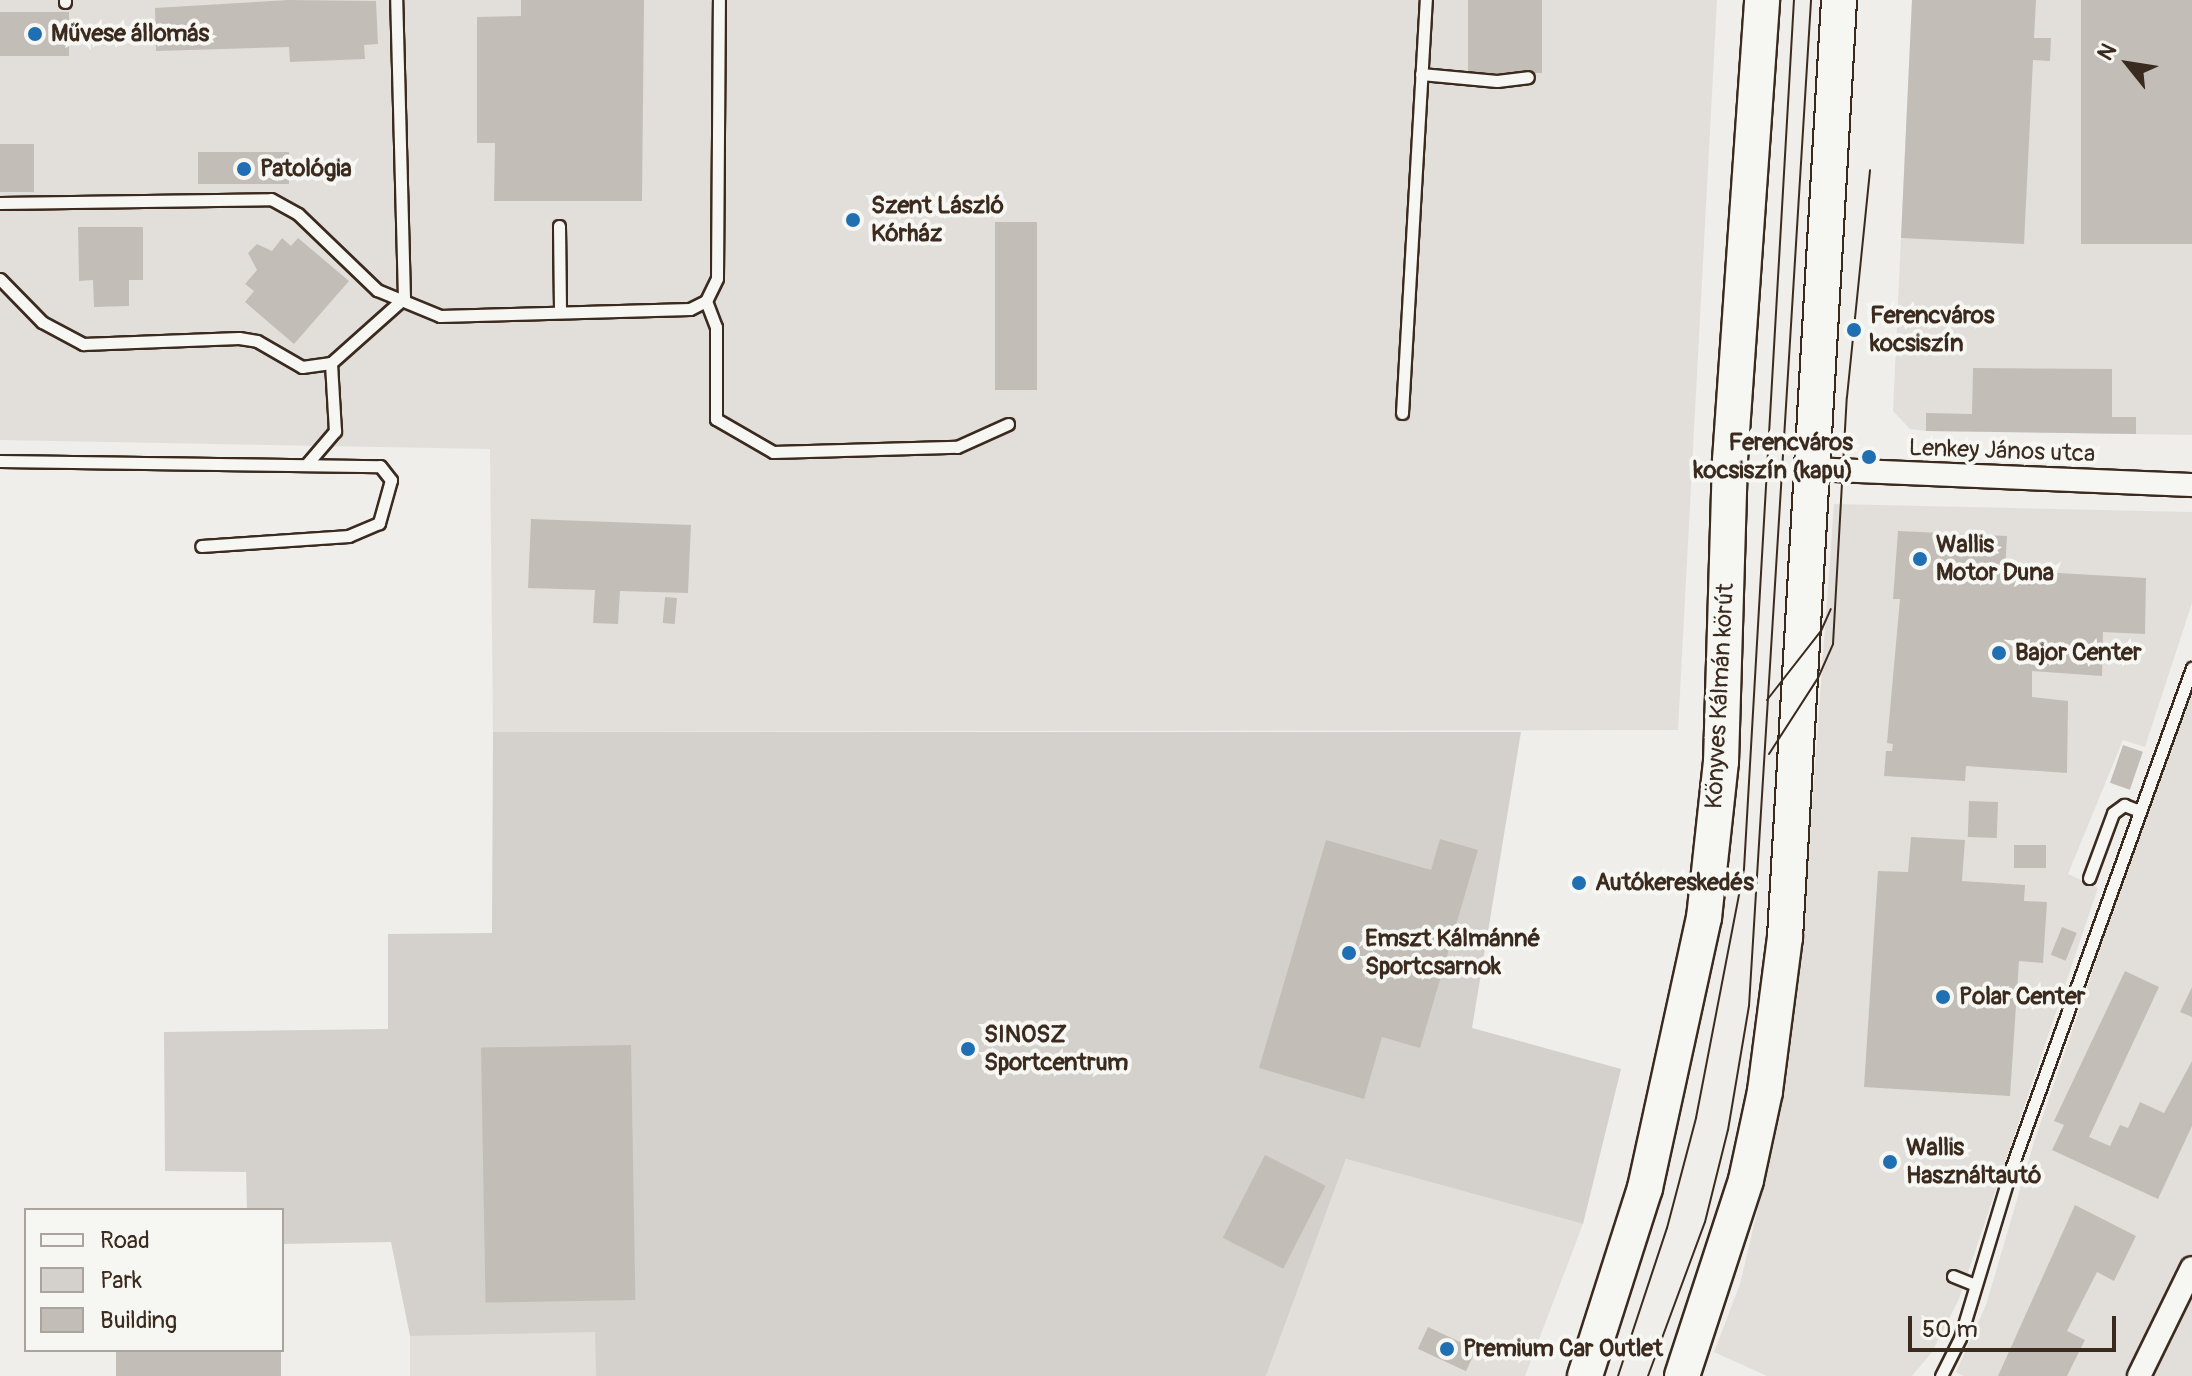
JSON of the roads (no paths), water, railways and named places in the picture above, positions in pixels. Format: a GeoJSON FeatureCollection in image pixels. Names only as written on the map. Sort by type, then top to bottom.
{"type":"FeatureCollection","features":[{"type":"Feature","properties":{"kind":"main road","name":"Könyves Kálmán körút"},"geometry":{"type":"LineString","coordinates":[[1585,1376],[1645,1188],[1704,918],[1721,762],[1730,460],[1762,0]]}},
{"type":"Feature","properties":{"kind":"main road"},"geometry":{"type":"LineString","coordinates":[[1682,1376],[1713,1292],[1765,1091],[1785,937],[1839,0]]}},
{"type":"Feature","properties":{"kind":"street","name":"Lenkey János utca"},"geometry":{"type":"LineString","coordinates":[[1810,469],[2192,485]]}},
{"type":"Feature","properties":{"kind":"street"},"geometry":{"type":"LineString","coordinates":[[2139,1376],[2192,1268]]}},
{"type":"Feature","properties":{"kind":"lane"},"geometry":{"type":"LineString","coordinates":[[0,279],[42,322],[83,344],[239,338],[257,341],[302,367],[331,363],[404,298],[396,0]]}},
{"type":"Feature","properties":{"kind":"lane"},"geometry":{"type":"LineString","coordinates":[[0,203],[271,199],[298,214],[377,290],[404,298],[440,316],[560,310],[690,309],[706,301],[717,278],[719,0]]}},
{"type":"Feature","properties":{"kind":"lane"},"geometry":{"type":"LineString","coordinates":[[1402,413],[1426,0]]}},
{"type":"Feature","properties":{"kind":"lane"},"geometry":{"type":"LineString","coordinates":[[1421,74],[1497,81],[1528,77]]}},
{"type":"Feature","properties":{"kind":"lane"},"geometry":{"type":"LineString","coordinates":[[559,226],[560,310]]}},
{"type":"Feature","properties":{"kind":"lane"},"geometry":{"type":"LineString","coordinates":[[706,301],[716,327],[716,419],[773,452],[957,447],[1008,424]]}},
{"type":"Feature","properties":{"kind":"lane"},"geometry":{"type":"LineString","coordinates":[[306,465],[335,431],[331,363]]}},
{"type":"Feature","properties":{"kind":"lane"},"geometry":{"type":"LineString","coordinates":[[0,461],[380,466],[391,480],[379,523],[349,536],[201,546]]}},
{"type":"Feature","properties":{"kind":"lane"},"geometry":{"type":"LineString","coordinates":[[1941,1376],[1960,1338],[2003,1192],[2192,668]]}},
{"type":"Feature","properties":{"kind":"lane"},"geometry":{"type":"LineString","coordinates":[[2089,878],[2113,813],[2124,805],[2140,811]]}},
{"type":"Feature","properties":{"kind":"lane"},"geometry":{"type":"LineString","coordinates":[[1953,1276],[1975,1285]]}},
{"type":"Feature","properties":{"kind":"tram line"},"geometry":{"type":"LineString","coordinates":[[1618,1376],[1667,1228],[1696,1118],[1744,869],[1794,0]]}},
{"type":"Feature","properties":{"kind":"tram line"},"geometry":{"type":"LineString","coordinates":[[1648,1376],[1705,1222],[1728,1130],[1749,1006],[1811,0]]}},
{"type":"Feature","properties":{"kind":"tram line"},"geometry":{"type":"LineString","coordinates":[[1769,754],[1818,678],[1833,644],[1847,397],[1870,170]]}},
{"type":"Feature","properties":{"kind":"tram line"},"geometry":{"type":"LineString","coordinates":[[1767,700],[1821,631],[1831,609]]}},
{"type":"Feature","properties":{"kind":"place","name":"Művese állomás"},"geometry":{"type":"Point","coordinates":[35,34]}},
{"type":"Feature","properties":{"kind":"place","name":"Patológia"},"geometry":{"type":"Point","coordinates":[244,169]}},
{"type":"Feature","properties":{"kind":"place","name":"Szent László Kórház"},"geometry":{"type":"Point","coordinates":[853,220]}},
{"type":"Feature","properties":{"kind":"place","name":"Ferencváros kocsiszín"},"geometry":{"type":"Point","coordinates":[1854,330]}},
{"type":"Feature","properties":{"kind":"place","name":"Ferencváros kocsiszín (kapu)"},"geometry":{"type":"Point","coordinates":[1869,457]}},
{"type":"Feature","properties":{"kind":"place","name":"Wallis Motor Duna"},"geometry":{"type":"Point","coordinates":[1920,559]}},
{"type":"Feature","properties":{"kind":"place","name":"Bajor Center"},"geometry":{"type":"Point","coordinates":[1999,653]}},
{"type":"Feature","properties":{"kind":"place","name":"Autókereskedés"},"geometry":{"type":"Point","coordinates":[1579,883]}},
{"type":"Feature","properties":{"kind":"place","name":"Emszt Kálmánné Sportcsarnok"},"geometry":{"type":"Point","coordinates":[1349,953]}},
{"type":"Feature","properties":{"kind":"place","name":"Polar Center"},"geometry":{"type":"Point","coordinates":[1943,997]}},
{"type":"Feature","properties":{"kind":"place","name":"SINOSZ Sportcentrum"},"geometry":{"type":"Point","coordinates":[968,1049]}},
{"type":"Feature","properties":{"kind":"place","name":"Wallis Használtautó"},"geometry":{"type":"Point","coordinates":[1890,1162]}},
{"type":"Feature","properties":{"kind":"place","name":"Premium Car Outlet"},"geometry":{"type":"Point","coordinates":[1447,1349]}}]}
